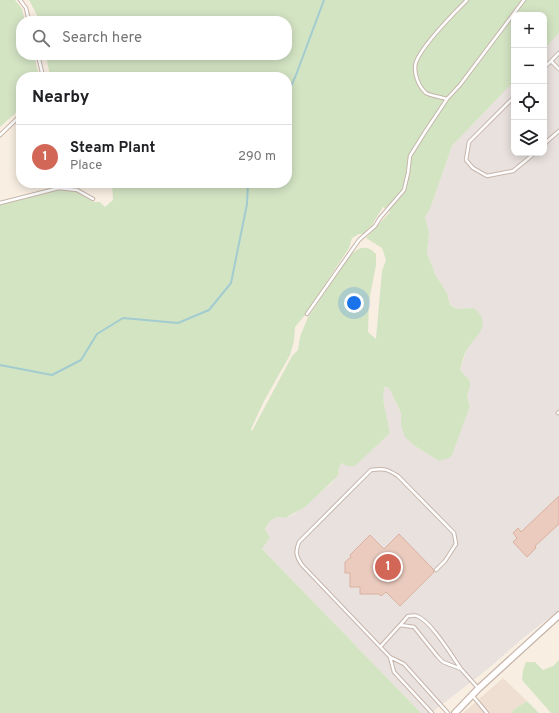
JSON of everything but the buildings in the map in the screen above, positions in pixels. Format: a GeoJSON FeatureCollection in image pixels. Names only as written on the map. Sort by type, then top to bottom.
{"type":"FeatureCollection","features":[{"type":"Feature","properties":{"kind":"street"},"geometry":{"type":"LineString","coordinates":[[455,713],[471,695],[559,615]]}},
{"type":"Feature","properties":{"kind":"lane"},"geometry":{"type":"LineString","coordinates":[[20,0],[26,8],[28,16]]}},
{"type":"Feature","properties":{"kind":"lane"},"geometry":{"type":"LineString","coordinates":[[447,99],[427,94],[418,82],[415,66],[417,60],[430,41],[467,0]]}},
{"type":"Feature","properties":{"kind":"lane"},"geometry":{"type":"LineString","coordinates":[[307,314],[359,240],[375,226],[404,190],[410,156],[447,99],[460,85],[524,0]]}},
{"type":"Feature","properties":{"kind":"lane"},"geometry":{"type":"LineString","coordinates":[[547,65],[559,52]]}},
{"type":"Feature","properties":{"kind":"lane"},"geometry":{"type":"LineString","coordinates":[[39,60],[42,72]]}},
{"type":"Feature","properties":{"kind":"lane"},"geometry":{"type":"LineString","coordinates":[[551,61],[559,69]]}},
{"type":"Feature","properties":{"kind":"lane"},"geometry":{"type":"LineString","coordinates":[[511,100],[469,142],[466,160],[473,168],[487,176],[513,170],[530,156]]}},
{"type":"Feature","properties":{"kind":"lane"},"geometry":{"type":"LineString","coordinates":[[0,136],[16,120]]}},
{"type":"Feature","properties":{"kind":"lane"},"geometry":{"type":"LineString","coordinates":[[547,141],[559,131]]}},
{"type":"Feature","properties":{"kind":"lane"},"geometry":{"type":"LineString","coordinates":[[0,203],[59,188],[77,190],[93,200]]}},
{"type":"Feature","properties":{"kind":"lane"},"geometry":{"type":"LineString","coordinates":[[436,570],[445,561],[456,544],[454,533],[398,476],[388,469],[380,468],[371,470],[299,542],[296,550],[296,557],[302,565],[390,657],[404,664],[448,713]]}},
{"type":"Feature","properties":{"kind":"lane"},"geometry":{"type":"LineString","coordinates":[[381,646],[408,616],[416,616],[422,619],[433,629],[461,670],[478,689]]}},
{"type":"Feature","properties":{"kind":"lane"},"geometry":{"type":"LineString","coordinates":[[400,625],[414,627],[443,662],[461,670]]}},
{"type":"Feature","properties":{"kind":"lane"},"geometry":{"type":"LineString","coordinates":[[390,657],[394,672],[432,713]]}},
{"type":"Feature","properties":{"kind":"lane"},"geometry":{"type":"LineString","coordinates":[[471,695],[487,713]]}},
{"type":"Feature","properties":{"kind":"shaded area"},"geometry":{"type":"Polygon","coordinates":[[[559,33],[559,610],[522,639],[489,668],[431,713],[421,713],[262,549],[270,538],[265,530],[270,521],[277,517],[285,518],[294,514],[332,483],[338,476],[341,464],[374,448],[390,433],[383,399],[383,387],[389,388],[401,413],[401,426],[415,446],[439,461],[452,455],[470,406],[467,397],[470,381],[460,370],[466,352],[474,308],[456,309],[450,305],[447,293],[436,276],[427,253],[429,233],[425,217],[430,209],[452,146],[511,84],[511,156],[547,156],[547,46],[559,33]]]}},
{"type":"Feature","properties":{"kind":"shaded area"},"geometry":{"type":"Polygon","coordinates":[[[503,678],[527,701],[513,710],[512,713],[463,713],[503,678]]]}},
{"type":"Feature","properties":{"kind":"green space"},"geometry":{"type":"Polygon","coordinates":[[[0,0],[15,0],[22,9],[24,16],[16,16],[16,60],[35,60],[38,72],[16,72],[16,113],[0,127],[0,0]]]}},
{"type":"Feature","properties":{"kind":"green space"},"geometry":{"type":"Polygon","coordinates":[[[29,0],[559,0],[559,33],[547,46],[547,12],[511,12],[511,84],[452,146],[430,209],[425,217],[429,233],[427,253],[436,276],[447,293],[450,305],[456,309],[474,308],[480,314],[483,325],[478,335],[466,351],[460,370],[470,381],[467,397],[470,406],[452,455],[449,458],[439,461],[415,446],[405,437],[401,426],[401,413],[389,388],[384,387],[383,399],[390,433],[355,466],[346,466],[343,463],[341,464],[338,476],[305,507],[285,518],[277,517],[270,521],[265,529],[270,538],[262,549],[421,713],[0,713],[0,205],[59,189],[77,192],[94,202],[100,202],[105,207],[113,200],[112,188],[292,188],[292,72],[49,72],[47,60],[292,60],[292,16],[37,16],[29,0]],[[383,207],[372,225],[363,234],[359,234],[352,238],[349,248],[305,315],[295,327],[294,341],[290,355],[264,401],[251,429],[252,431],[292,356],[298,350],[300,337],[308,317],[348,258],[358,249],[362,248],[369,249],[376,254],[376,265],[369,301],[368,332],[376,339],[382,271],[386,260],[382,248],[366,238],[390,212],[383,207]]]}},
{"type":"Feature","properties":{"kind":"green space"},"geometry":{"type":"Polygon","coordinates":[[[559,660],[559,713],[551,713],[522,680],[523,670],[526,662],[535,662],[543,670],[553,666],[559,660]]]}},
{"type":"Feature","properties":{"kind":"green space"},"geometry":{"type":"Polygon","coordinates":[[[527,701],[539,713],[512,713],[513,710],[527,701]]]}},
{"type":"Feature","properties":{"kind":"waterway"},"geometry":{"type":"LineString","coordinates":[[292,84],[324,0]]}},
{"type":"Feature","properties":{"kind":"waterway"},"geometry":{"type":"LineString","coordinates":[[0,365],[52,375],[81,360],[97,334],[123,318],[178,323],[209,310],[231,283],[247,204],[248,188]]}},
{"type":"Feature","properties":{"kind":"place","name":"Steam Plant"},"geometry":{"type":"Point","coordinates":[388,567]}}]}
